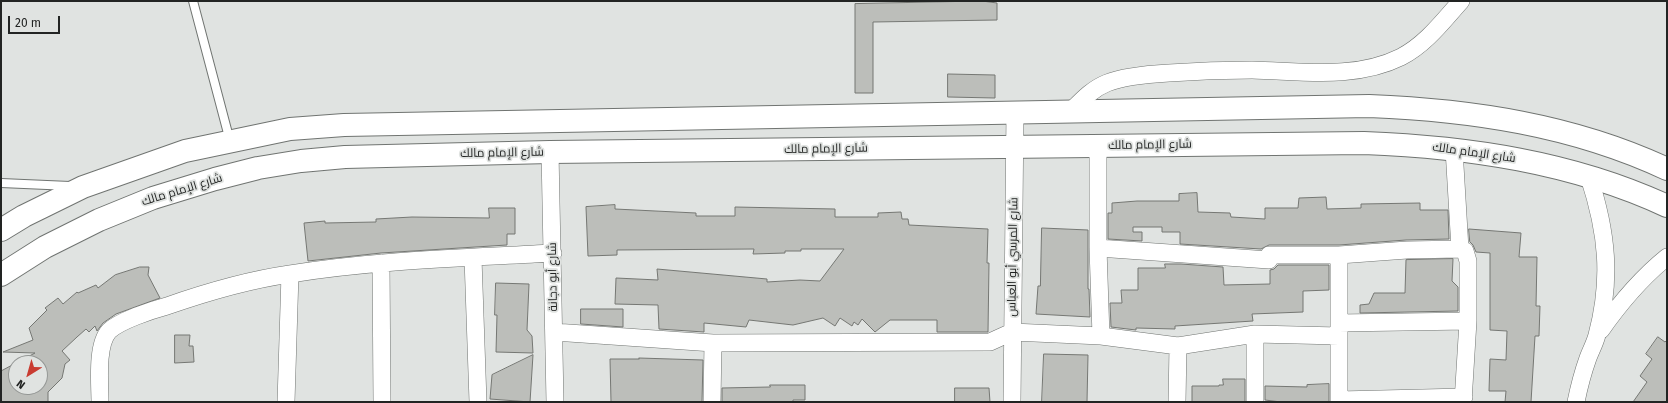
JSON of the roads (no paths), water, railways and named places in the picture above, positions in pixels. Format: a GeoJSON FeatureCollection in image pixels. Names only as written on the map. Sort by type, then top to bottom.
{"type":"FeatureCollection","features":[{"type":"Feature","properties":{"kind":"street"},"geometry":{"type":"LineString","coordinates":[[1071,111],[1089,93],[1107,83],[1146,74],[1252,70],[1295,73],[1349,72],[1376,66],[1401,56],[1422,42],[1461,1]]}},
{"type":"Feature","properties":{"kind":"street"},"geometry":{"type":"LineString","coordinates":[[1,230],[24,216],[83,187],[185,151],[290,129],[344,125],[1369,106],[1452,112],[1534,124],[1590,139],[1646,158],[1667,168]]}},
{"type":"Feature","properties":{"kind":"street","name":"شارع المرسي أبو العباس"},"geometry":{"type":"LineString","coordinates":[[1012,402],[1015,112]]}},
{"type":"Feature","properties":{"kind":"street","name":"شارع الإمام مالك"},"geometry":{"type":"LineString","coordinates":[[1,275],[45,247],[99,220],[153,198],[215,179],[258,168],[301,161],[345,157],[550,152],[1364,143],[1454,149],[1532,162],[1590,177],[1648,197],[1667,206]]}},
{"type":"Feature","properties":{"kind":"street"},"geometry":{"type":"LineString","coordinates":[[1098,145],[1098,248],[1101,336]]}},
{"type":"Feature","properties":{"kind":"street"},"geometry":{"type":"LineString","coordinates":[[1454,149],[1460,249]]}},
{"type":"Feature","properties":{"kind":"street","name":"شارع أبو دجانة"},"geometry":{"type":"LineString","coordinates":[[550,152],[555,402]]}},
{"type":"Feature","properties":{"kind":"street"},"geometry":{"type":"LineString","coordinates":[[1576,402],[1604,305],[1606,273],[1605,240],[1599,208],[1590,177]]}},
{"type":"Feature","properties":{"kind":"street"},"geometry":{"type":"LineString","coordinates":[[1098,248],[1269,260],[1269,255],[1339,256],[1407,250],[1460,249],[1465,251],[1468,261],[1468,321],[1463,400],[1339,401],[1339,256]]}},
{"type":"Feature","properties":{"kind":"street"},"geometry":{"type":"LineString","coordinates":[[100,402],[101,352],[103,341],[108,332],[117,325],[159,308],[202,294],[290,274],[381,263],[552,253]]}},
{"type":"Feature","properties":{"kind":"street"},"geometry":{"type":"LineString","coordinates":[[1596,337],[1635,287],[1667,257]]}},
{"type":"Feature","properties":{"kind":"street"},"geometry":{"type":"LineString","coordinates":[[473,258],[478,402]]}},
{"type":"Feature","properties":{"kind":"street"},"geometry":{"type":"LineString","coordinates":[[381,263],[382,402]]}},
{"type":"Feature","properties":{"kind":"street"},"geometry":{"type":"LineString","coordinates":[[286,402],[290,274]]}},
{"type":"Feature","properties":{"kind":"street"},"geometry":{"type":"LineString","coordinates":[[554,332],[713,343],[990,342],[1012,332],[1101,336],[1178,346],[1255,334],[1468,321]]}},
{"type":"Feature","properties":{"kind":"street"},"geometry":{"type":"LineString","coordinates":[[1255,334],[1255,402]]}},
{"type":"Feature","properties":{"kind":"street"},"geometry":{"type":"LineString","coordinates":[[712,402],[713,343]]}},
{"type":"Feature","properties":{"kind":"street"},"geometry":{"type":"LineString","coordinates":[[1178,346],[1178,402]]}},
{"type":"Feature","properties":{"kind":"lane"},"geometry":{"type":"LineString","coordinates":[[193,1],[231,142]]}},
{"type":"Feature","properties":{"kind":"lane"},"geometry":{"type":"LineString","coordinates":[[1,183],[83,187]]}}]}
